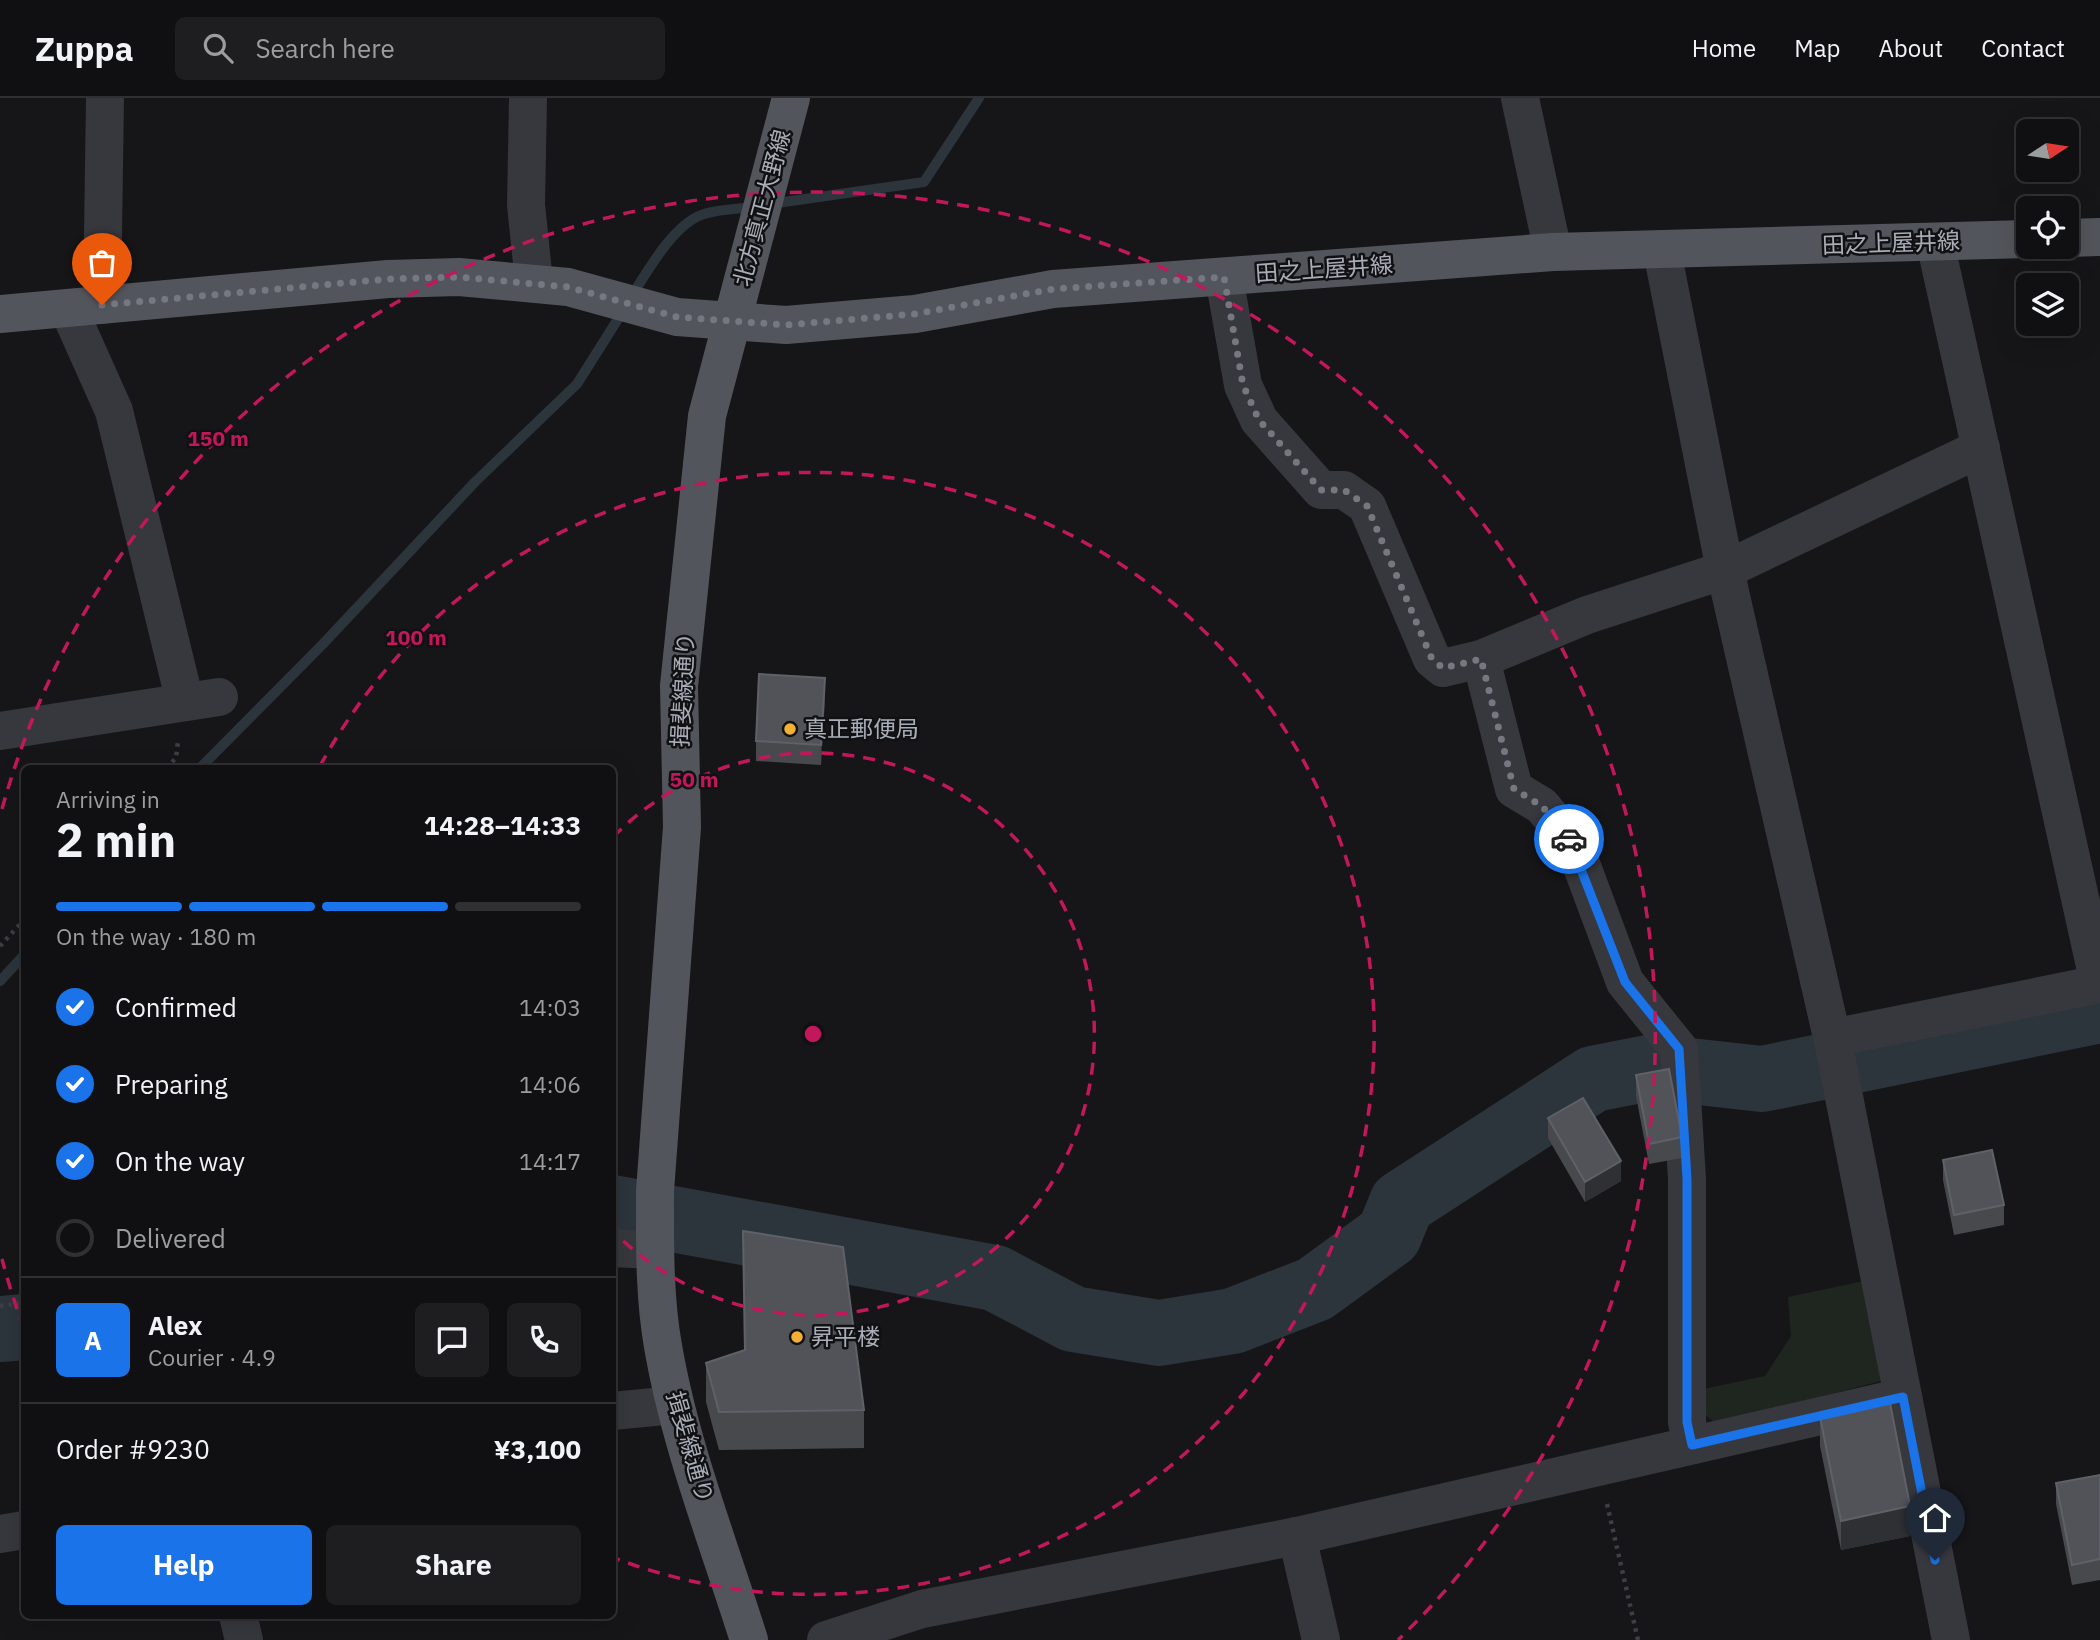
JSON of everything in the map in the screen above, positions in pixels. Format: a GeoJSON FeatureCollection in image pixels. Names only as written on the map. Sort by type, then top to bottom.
{"type":"FeatureCollection","features":[{"type":"Feature","properties":{"kind":"main road","name":"北方真正大野線"},"geometry":{"type":"LineString","coordinates":[[733,319],[791,98]]}},
{"type":"Feature","properties":{"kind":"main road"},"geometry":{"type":"LineString","coordinates":[[2079,238],[2100,237]]}},
{"type":"Feature","properties":{"kind":"main road","name":"田之上屋井線"},"geometry":{"type":"LineString","coordinates":[[0,314],[388,279],[459,277],[568,287],[677,317],[733,319],[786,325],[915,314],[1053,289],[1553,252],[2016,239]]}},
{"type":"Feature","properties":{"kind":"main road","name":"揖斐線通り"},"geometry":{"type":"LineString","coordinates":[[733,319],[707,416],[679,686],[682,827],[655,1191],[654,1250],[663,1344],[675,1405],[749,1640]]}},
{"type":"Feature","properties":{"kind":"street"},"geometry":{"type":"LineString","coordinates":[[0,731],[202,700],[85,307],[105,98]]}},
{"type":"Feature","properties":{"kind":"street"},"geometry":{"type":"LineString","coordinates":[[528,98],[526,205],[534,282]]}},
{"type":"Feature","properties":{"kind":"street"},"geometry":{"type":"LineString","coordinates":[[1520,98],[1553,252]]}},
{"type":"Feature","properties":{"kind":"street"},"geometry":{"type":"LineString","coordinates":[[1835,1055],[2100,984],[1935,242]]}},
{"type":"Feature","properties":{"kind":"street"},"geometry":{"type":"LineString","coordinates":[[1661,251],[1726,570],[1835,1055],[1951,1640]]}},
{"type":"Feature","properties":{"kind":"street"},"geometry":{"type":"LineString","coordinates":[[1224,277],[1243,385],[1259,420],[1321,490],[1344,490],[1367,506],[1432,659],[1443,668],[1481,659],[1587,615],[1726,570],[1981,448]]}},
{"type":"Feature","properties":{"kind":"street"},"geometry":{"type":"LineString","coordinates":[[1481,659],[1514,789],[1542,806],[1574,845],[1625,982],[1679,1049],[1687,1179],[1687,1422],[1692,1445]]}},
{"type":"Feature","properties":{"kind":"street"},"geometry":{"type":"LineString","coordinates":[[616,1248],[654,1250]]}},
{"type":"Feature","properties":{"kind":"street"},"geometry":{"type":"LineString","coordinates":[[826,1640],[922,1609],[1297,1536],[1903,1397]]}},
{"type":"Feature","properties":{"kind":"street"},"geometry":{"type":"LineString","coordinates":[[616,1410],[675,1405]]}},
{"type":"Feature","properties":{"kind":"street"},"geometry":{"type":"LineString","coordinates":[[0,1534],[21,1530]]}},
{"type":"Feature","properties":{"kind":"street"},"geometry":{"type":"LineString","coordinates":[[1297,1536],[1321,1640]]}},
{"type":"Feature","properties":{"kind":"street"},"geometry":{"type":"LineString","coordinates":[[239,1619],[244,1640]]}},
{"type":"Feature","properties":{"kind":"path"},"geometry":{"type":"LineString","coordinates":[[0,946],[21,923]]}},
{"type":"Feature","properties":{"kind":"path"},"geometry":{"type":"LineString","coordinates":[[0,1307],[21,1304]]}},
{"type":"Feature","properties":{"kind":"path"},"geometry":{"type":"LineString","coordinates":[[1598,1467],[1638,1640]]}},
{"type":"Feature","properties":{"kind":"shaded area"},"geometry":{"type":"Polygon","coordinates":[[[1864,1281],[1881,1381],[1717,1424],[1697,1409],[1699,1390],[1765,1376],[1791,1336],[1788,1297],[1864,1281]]]}},
{"type":"Feature","properties":{"kind":"building"},"geometry":{"type":"Polygon","coordinates":[[[759,674],[825,678],[821,745],[756,741],[759,674]]]}},
{"type":"Feature","properties":{"kind":"building"},"geometry":{"type":"Polygon","coordinates":[[[1669,1069],[1682,1137],[1649,1144],[1636,1075],[1669,1069]]]}},
{"type":"Feature","properties":{"kind":"building"},"geometry":{"type":"Polygon","coordinates":[[[1583,1098],[1621,1161],[1585,1182],[1548,1118],[1583,1098]]]}},
{"type":"Feature","properties":{"kind":"building"},"geometry":{"type":"Polygon","coordinates":[[[1992,1150],[2004,1205],[1954,1215],[1943,1160],[1992,1150]]]}},
{"type":"Feature","properties":{"kind":"building","name":"昇平楼"},"geometry":{"type":"Polygon","coordinates":[[[743,1231],[843,1247],[864,1410],[719,1412],[706,1363],[745,1350],[743,1231]]]}},
{"type":"Feature","properties":{"kind":"building"},"geometry":{"type":"Polygon","coordinates":[[[1890,1403],[1910,1506],[1841,1521],[1820,1417],[1890,1403]]]}},
{"type":"Feature","properties":{"kind":"building"},"geometry":{"type":"Polygon","coordinates":[[[2100,1475],[2100,1559],[2072,1565],[2056,1483],[2100,1475]]]}},
{"type":"Feature","properties":{"kind":"waterway"},"geometry":{"type":"LineString","coordinates":[[770,204],[924,182],[979,98]]}},
{"type":"Feature","properties":{"kind":"waterway"},"geometry":{"type":"LineString","coordinates":[[631,297],[653,262],[682,227],[704,214],[754,207]]}},
{"type":"Feature","properties":{"kind":"waterway"},"geometry":{"type":"LineString","coordinates":[[203,765],[322,645],[475,482],[577,384],[623,311]]}},
{"type":"Feature","properties":{"kind":"waterway"},"geometry":{"type":"LineString","coordinates":[[0,981],[21,958]]}},
{"type":"Feature","properties":{"kind":"waterway"},"geometry":{"type":"LineString","coordinates":[[616,1209],[995,1278],[1073,1319],[1159,1333],[1233,1321],[1315,1289],[1389,1235],[1402,1203],[1593,1079],[1654,1067],[1762,1079],[2100,1010]]}},
{"type":"Feature","properties":{"kind":"waterway"},"geometry":{"type":"LineString","coordinates":[[0,1329],[21,1327]]}},
{"type":"Feature","properties":{"kind":"way so far"},"geometry":{"type":"LineString","coordinates":[[102,305],[388,279],[459,277],[568,287],[677,317],[733,319],[786,325],[915,314],[1053,289],[1224,277],[1243,385],[1259,420],[1321,490],[1344,490],[1367,506],[1432,659],[1443,668],[1481,659],[1514,789],[1542,806],[1569,839]]}},
{"type":"Feature","properties":{"kind":"place","name":"真正郵便局"},"geometry":{"type":"Point","coordinates":[790,729]}},
{"type":"Feature","properties":{"kind":"place","name":"昇平楼"},"geometry":{"type":"Point","coordinates":[797,1337]}},
{"type":"Feature","properties":{"kind":"route"},"geometry":{"type":"LineString","coordinates":[[1569,839],[1574,845],[1625,982],[1679,1049],[1687,1179],[1687,1422],[1692,1445],[1903,1397],[1935,1560]]}}]}
